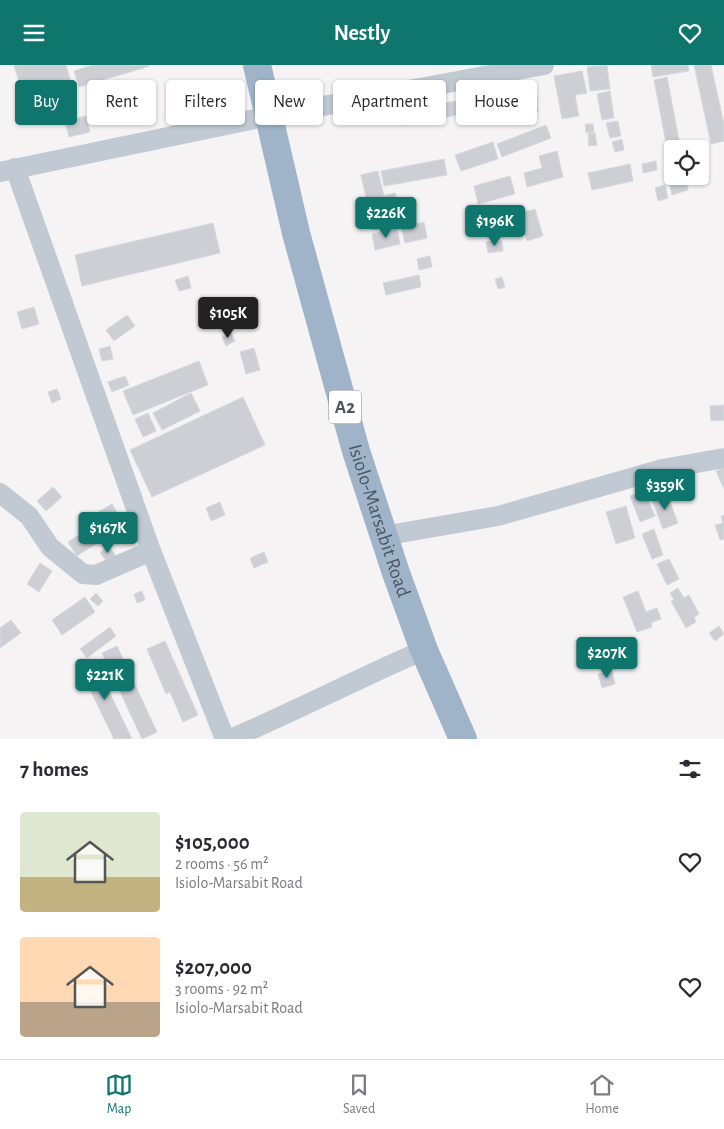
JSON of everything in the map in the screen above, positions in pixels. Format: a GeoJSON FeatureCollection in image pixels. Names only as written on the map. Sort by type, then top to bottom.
{"type":"FeatureCollection","features":[{"type":"Feature","properties":{"kind":"highway","name":"Isiolo-Marsabit Road"},"geometry":{"type":"LineString","coordinates":[[257,65],[261,80]]}},
{"type":"Feature","properties":{"kind":"highway","name":"Isiolo-Marsabit Road"},"geometry":{"type":"LineString","coordinates":[[271,125],[296,233],[356,451],[383,536],[424,650],[463,739]]}},
{"type":"Feature","properties":{"kind":"street"},"geometry":{"type":"LineString","coordinates":[[323,106],[544,65]]}},
{"type":"Feature","properties":{"kind":"street"},"geometry":{"type":"LineString","coordinates":[[225,739],[151,551],[8,170],[255,119]]}},
{"type":"Feature","properties":{"kind":"street"},"geometry":{"type":"LineString","coordinates":[[383,536],[498,517],[662,469],[724,458]]}},
{"type":"Feature","properties":{"kind":"street"},"geometry":{"type":"LineString","coordinates":[[0,493],[29,516],[50,547],[83,574],[96,575],[151,551]]}},
{"type":"Feature","properties":{"kind":"street"},"geometry":{"type":"LineString","coordinates":[[230,739],[424,650]]}},
{"type":"Feature","properties":{"kind":"building"},"geometry":{"type":"Polygon","coordinates":[[[14,65],[66,65],[70,80],[18,80],[14,65]]]}},
{"type":"Feature","properties":{"kind":"building"},"geometry":{"type":"Polygon","coordinates":[[[93,65],[150,66],[103,80],[87,80],[87,85],[79,87],[74,71],[93,65]]]}},
{"type":"Feature","properties":{"kind":"building"},"geometry":{"type":"Polygon","coordinates":[[[607,65],[610,89],[590,91],[587,67],[607,65]]]}},
{"type":"Feature","properties":{"kind":"building"},"geometry":{"type":"Polygon","coordinates":[[[651,65],[688,65],[689,71],[653,77],[651,65]]]}},
{"type":"Feature","properties":{"kind":"building"},"geometry":{"type":"Polygon","coordinates":[[[694,65],[711,65],[724,124],[724,141],[711,144],[694,65]]]}},
{"type":"Feature","properties":{"kind":"building"},"geometry":{"type":"Polygon","coordinates":[[[582,71],[587,93],[575,95],[579,116],[562,119],[554,76],[582,71]]]}},
{"type":"Feature","properties":{"kind":"building"},"geometry":{"type":"Polygon","coordinates":[[[667,77],[679,140],[665,140],[654,80],[667,77]]]}},
{"type":"Feature","properties":{"kind":"building"},"geometry":{"type":"Polygon","coordinates":[[[610,91],[614,118],[602,120],[597,94],[610,91]]]}},
{"type":"Feature","properties":{"kind":"building"},"geometry":{"type":"Polygon","coordinates":[[[456,101],[456,115],[446,117],[446,103],[456,101]]]}},
{"type":"Feature","properties":{"kind":"building"},"geometry":{"type":"Polygon","coordinates":[[[86,116],[90,132],[69,137],[66,125],[77,125],[77,118],[86,116]]]}},
{"type":"Feature","properties":{"kind":"building"},"geometry":{"type":"Polygon","coordinates":[[[618,121],[621,136],[610,138],[606,123],[618,121]]]}},
{"type":"Feature","properties":{"kind":"building"},"geometry":{"type":"Polygon","coordinates":[[[585,124],[593,124],[594,132],[586,133],[585,124]]]}},
{"type":"Feature","properties":{"kind":"building"},"geometry":{"type":"Polygon","coordinates":[[[546,125],[551,138],[502,157],[497,144],[546,125]]]}},
{"type":"Feature","properties":{"kind":"building"},"geometry":{"type":"Polygon","coordinates":[[[595,133],[597,145],[589,146],[588,134],[595,133]]]}},
{"type":"Feature","properties":{"kind":"building"},"geometry":{"type":"Polygon","coordinates":[[[622,139],[624,150],[615,152],[612,142],[622,139]]]}},
{"type":"Feature","properties":{"kind":"building"},"geometry":{"type":"Polygon","coordinates":[[[493,142],[498,159],[461,171],[455,155],[493,142]]]}},
{"type":"Feature","properties":{"kind":"building"},"geometry":{"type":"Polygon","coordinates":[[[557,151],[563,177],[527,187],[524,173],[542,168],[539,156],[557,151]]]}},
{"type":"Feature","properties":{"kind":"building"},"geometry":{"type":"Polygon","coordinates":[[[444,159],[447,175],[384,186],[381,171],[444,159]]]}},
{"type":"Feature","properties":{"kind":"building"},"geometry":{"type":"Polygon","coordinates":[[[656,161],[657,170],[643,173],[642,164],[656,161]]]}},
{"type":"Feature","properties":{"kind":"building"},"geometry":{"type":"Polygon","coordinates":[[[630,164],[633,181],[592,190],[588,173],[630,164]]]}},
{"type":"Feature","properties":{"kind":"building"},"geometry":{"type":"Polygon","coordinates":[[[378,171],[384,196],[395,193],[402,223],[373,230],[361,175],[378,171]]]}},
{"type":"Feature","properties":{"kind":"building"},"geometry":{"type":"Polygon","coordinates":[[[510,176],[515,194],[478,204],[474,186],[510,176]]]}},
{"type":"Feature","properties":{"kind":"building"},"geometry":{"type":"Polygon","coordinates":[[[665,185],[668,198],[658,201],[655,188],[665,185]]]}},
{"type":"Feature","properties":{"kind":"building"},"geometry":{"type":"Polygon","coordinates":[[[670,185],[687,185],[688,190],[672,195],[670,185]]]}},
{"type":"Feature","properties":{"kind":"building"},"geometry":{"type":"Polygon","coordinates":[[[483,206],[484,215],[474,217],[473,207],[483,206]]]}},
{"type":"Feature","properties":{"kind":"building"},"geometry":{"type":"Polygon","coordinates":[[[535,209],[543,236],[527,241],[519,214],[535,209]]]}},
{"type":"Feature","properties":{"kind":"building"},"geometry":{"type":"Polygon","coordinates":[[[424,222],[427,238],[405,243],[401,227],[424,222]]]}},
{"type":"Feature","properties":{"kind":"building"},"geometry":{"type":"Polygon","coordinates":[[[213,223],[220,253],[82,286],[75,255],[213,223]]]}},
{"type":"Feature","properties":{"kind":"building"},"geometry":{"type":"Polygon","coordinates":[[[397,228],[400,244],[375,250],[372,234],[397,228]]]}},
{"type":"Feature","properties":{"kind":"building"},"geometry":{"type":"Polygon","coordinates":[[[502,241],[503,251],[488,253],[486,242],[502,241]]]}},
{"type":"Feature","properties":{"kind":"building"},"geometry":{"type":"Polygon","coordinates":[[[430,256],[432,267],[419,270],[417,259],[430,256]]]}},
{"type":"Feature","properties":{"kind":"building"},"geometry":{"type":"Polygon","coordinates":[[[419,275],[421,287],[386,295],[383,283],[419,275]]]}},
{"type":"Feature","properties":{"kind":"building"},"geometry":{"type":"Polygon","coordinates":[[[188,276],[191,288],[179,291],[175,280],[188,276]]]}},
{"type":"Feature","properties":{"kind":"building"},"geometry":{"type":"Polygon","coordinates":[[[502,277],[505,287],[498,289],[495,279],[502,277]]]}},
{"type":"Feature","properties":{"kind":"building"},"geometry":{"type":"Polygon","coordinates":[[[34,307],[39,324],[22,329],[17,312],[34,307]]]}},
{"type":"Feature","properties":{"kind":"building"},"geometry":{"type":"Polygon","coordinates":[[[127,315],[135,326],[114,341],[106,330],[127,315]]]}},
{"type":"Feature","properties":{"kind":"building"},"geometry":{"type":"Polygon","coordinates":[[[231,333],[235,341],[226,346],[222,337],[231,333]]]}},
{"type":"Feature","properties":{"kind":"building"},"geometry":{"type":"Polygon","coordinates":[[[110,346],[113,359],[102,361],[99,349],[110,346]]]}},
{"type":"Feature","properties":{"kind":"building"},"geometry":{"type":"Polygon","coordinates":[[[254,348],[260,370],[246,374],[240,352],[254,348]]]}},
{"type":"Feature","properties":{"kind":"building"},"geometry":{"type":"Polygon","coordinates":[[[199,361],[208,385],[133,415],[123,391],[199,361]]]}},
{"type":"Feature","properties":{"kind":"building"},"geometry":{"type":"Polygon","coordinates":[[[125,376],[129,385],[112,392],[108,382],[125,376]]]}},
{"type":"Feature","properties":{"kind":"building"},"geometry":{"type":"Polygon","coordinates":[[[57,389],[61,399],[52,403],[48,392],[57,389]]]}},
{"type":"Feature","properties":{"kind":"building"},"geometry":{"type":"Polygon","coordinates":[[[191,393],[200,411],[162,430],[153,413],[191,393]]]}},
{"type":"Feature","properties":{"kind":"building"},"geometry":{"type":"Polygon","coordinates":[[[243,397],[265,445],[152,497],[130,450],[243,397]]]}},
{"type":"Feature","properties":{"kind":"building"},"geometry":{"type":"Polygon","coordinates":[[[724,405],[724,420],[711,421],[710,406],[724,405]]]}},
{"type":"Feature","properties":{"kind":"building"},"geometry":{"type":"Polygon","coordinates":[[[148,413],[156,431],[143,437],[135,419],[148,413]]]}},
{"type":"Feature","properties":{"kind":"building"},"geometry":{"type":"Polygon","coordinates":[[[724,468],[724,489],[716,471],[724,468]]]}},
{"type":"Feature","properties":{"kind":"building"},"geometry":{"type":"Polygon","coordinates":[[[53,487],[62,497],[46,511],[37,501],[53,487]]]}},
{"type":"Feature","properties":{"kind":"building"},"geometry":{"type":"Polygon","coordinates":[[[644,491],[655,516],[640,522],[630,496],[644,491]]]}},
{"type":"Feature","properties":{"kind":"building"},"geometry":{"type":"Polygon","coordinates":[[[667,494],[678,523],[663,529],[652,500],[667,494]]]}},
{"type":"Feature","properties":{"kind":"building"},"geometry":{"type":"Polygon","coordinates":[[[220,502],[225,515],[211,521],[206,508],[220,502]]]}},
{"type":"Feature","properties":{"kind":"building"},"geometry":{"type":"Polygon","coordinates":[[[112,504],[127,529],[103,543],[88,518],[112,504]]]}},
{"type":"Feature","properties":{"kind":"building"},"geometry":{"type":"Polygon","coordinates":[[[626,506],[635,538],[616,544],[606,512],[626,506]]]}},
{"type":"Feature","properties":{"kind":"building"},"geometry":{"type":"Polygon","coordinates":[[[724,515],[724,539],[720,540],[715,525],[723,523],[721,516],[724,515]]]}},
{"type":"Feature","properties":{"kind":"building"},"geometry":{"type":"Polygon","coordinates":[[[88,529],[97,543],[77,556],[68,542],[88,529]]]}},
{"type":"Feature","properties":{"kind":"building"},"geometry":{"type":"Polygon","coordinates":[[[654,529],[663,555],[652,559],[642,534],[654,529]]]}},
{"type":"Feature","properties":{"kind":"building"},"geometry":{"type":"Polygon","coordinates":[[[108,546],[116,556],[107,562],[100,553],[108,546]]]}},
{"type":"Feature","properties":{"kind":"building"},"geometry":{"type":"Polygon","coordinates":[[[264,552],[268,562],[254,568],[250,558],[264,552]]]}},
{"type":"Feature","properties":{"kind":"building"},"geometry":{"type":"Polygon","coordinates":[[[669,559],[679,579],[667,585],[657,564],[669,559]]]}},
{"type":"Feature","properties":{"kind":"building"},"geometry":{"type":"Polygon","coordinates":[[[40,563],[52,571],[39,592],[27,584],[40,563]]]}},
{"type":"Feature","properties":{"kind":"building"},"geometry":{"type":"Polygon","coordinates":[[[678,588],[684,598],[689,595],[699,614],[694,617],[696,622],[686,628],[671,601],[674,600],[670,593],[678,588]]]}},
{"type":"Feature","properties":{"kind":"building"},"geometry":{"type":"Polygon","coordinates":[[[142,591],[145,600],[137,603],[134,594],[142,591]]]}},
{"type":"Feature","properties":{"kind":"building"},"geometry":{"type":"Polygon","coordinates":[[[638,591],[646,612],[657,608],[661,619],[651,623],[652,627],[637,632],[623,597],[638,591]]]}},
{"type":"Feature","properties":{"kind":"building"},"geometry":{"type":"Polygon","coordinates":[[[96,593],[103,601],[98,606],[90,599],[96,593]]]}},
{"type":"Feature","properties":{"kind":"building"},"geometry":{"type":"Polygon","coordinates":[[[85,597],[95,612],[62,635],[52,620],[85,597]]]}},
{"type":"Feature","properties":{"kind":"building"},"geometry":{"type":"Polygon","coordinates":[[[11,620],[21,633],[0,648],[0,628],[11,620]]]}},
{"type":"Feature","properties":{"kind":"building"},"geometry":{"type":"Polygon","coordinates":[[[719,626],[724,634],[715,641],[709,633],[719,626]]]}},
{"type":"Feature","properties":{"kind":"building"},"geometry":{"type":"Polygon","coordinates":[[[110,627],[116,636],[87,658],[80,649],[110,627]]]}},
{"type":"Feature","properties":{"kind":"building"},"geometry":{"type":"Polygon","coordinates":[[[165,641],[198,715],[183,722],[170,692],[166,694],[147,649],[165,641]]]}},
{"type":"Feature","properties":{"kind":"building"},"geometry":{"type":"Polygon","coordinates":[[[117,646],[157,732],[142,739],[102,653],[117,646]]]}},
{"type":"Feature","properties":{"kind":"building"},"geometry":{"type":"Polygon","coordinates":[[[94,660],[132,739],[114,739],[79,667],[94,660]]]}},
{"type":"Feature","properties":{"kind":"building"},"geometry":{"type":"Polygon","coordinates":[[[612,671],[615,684],[602,688],[598,674],[612,671]]]}}]}
